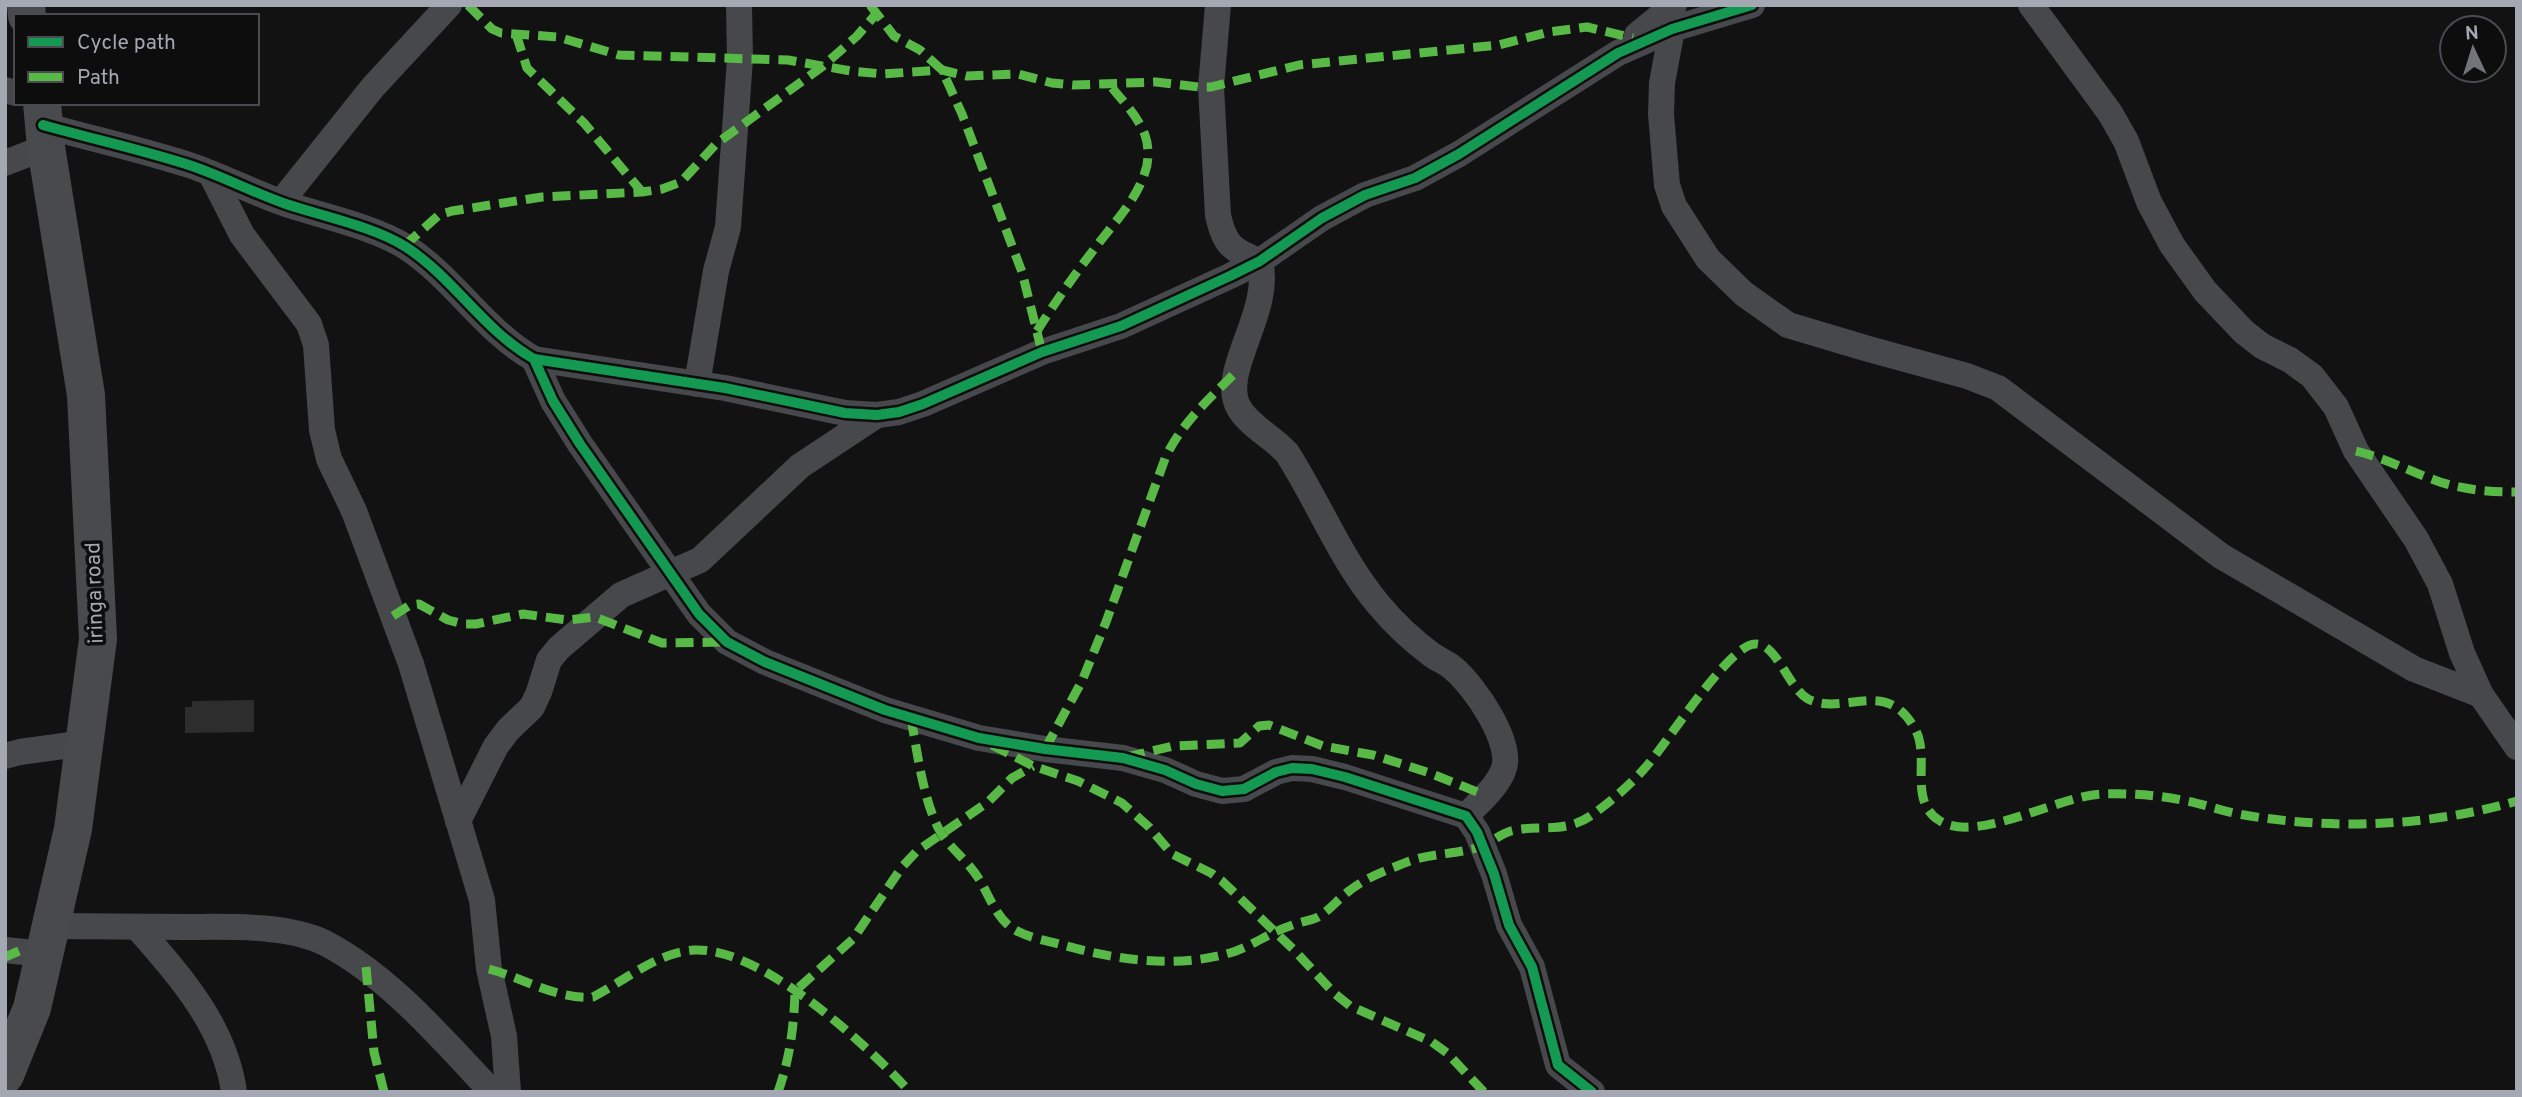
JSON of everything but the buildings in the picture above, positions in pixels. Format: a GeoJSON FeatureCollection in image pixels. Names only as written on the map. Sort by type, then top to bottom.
{"type":"FeatureCollection","features":[{"type":"Feature","properties":{"kind":"highway","name":"iringa road"},"geometry":{"type":"LineString","coordinates":[[5,1075],[32,1008],[73,829],[98,639],[86,395],[43,125]]}},
{"type":"Feature","properties":{"kind":"street"},"geometry":{"type":"LineString","coordinates":[[281,202],[373,87],[449,5]]}},
{"type":"Feature","properties":{"kind":"street"},"geometry":{"type":"LineString","coordinates":[[697,384],[716,271],[728,227],[740,59],[739,5]]}},
{"type":"Feature","properties":{"kind":"street"},"geometry":{"type":"LineString","coordinates":[[1217,5],[1211,87],[1218,215],[1229,247],[1260,261]]}},
{"type":"Feature","properties":{"kind":"street"},"geometry":{"type":"LineString","coordinates":[[5,163],[43,125],[192,167],[281,202],[379,234],[404,246],[436,271],[492,330],[514,348],[534,359],[697,384],[845,412],[877,415],[899,412],[923,404],[1042,352],[1121,326],[1260,261],[1343,206],[1365,195],[1415,178],[1460,154],[1618,53],[1633,38],[1673,17],[1752,5]]}},
{"type":"Feature","properties":{"kind":"street"},"geometry":{"type":"LineString","coordinates":[[2031,5],[2110,113],[2126,141],[2149,202],[2172,245],[2205,291],[2244,332],[2312,376],[2336,407],[2356,451],[2416,539],[2440,584],[2462,653],[2481,695],[2517,747]]}},
{"type":"Feature","properties":{"kind":"street"},"geometry":{"type":"LineString","coordinates":[[1673,17],[1662,83],[1661,114],[1667,185],[1674,206],[1708,259],[1744,294],[1788,325],[1967,376],[1998,388],[2221,556],[2414,669],[2481,695]]}},
{"type":"Feature","properties":{"kind":"street"},"geometry":{"type":"LineString","coordinates":[[211,174],[242,236],[309,324],[316,345],[322,430],[329,459],[354,511],[411,664],[482,900],[489,969],[504,1036],[508,1092]]}},
{"type":"Feature","properties":{"kind":"street"},"geometry":{"type":"LineString","coordinates":[[1260,261],[1263,286],[1259,306],[1236,372],[1234,393],[1238,407],[1287,453],[1352,566],[1378,604],[1431,654],[1454,669],[1469,685],[1490,716],[1503,740],[1504,769],[1494,785],[1466,816]]}},
{"type":"Feature","properties":{"kind":"street"},"geometry":{"type":"LineString","coordinates":[[534,359],[553,401],[699,614],[727,642],[809,682],[885,710],[979,738],[1123,758],[1222,791],[1244,789],[1276,772],[1292,768],[1312,769],[1466,816],[1477,832],[1494,874],[1509,925],[1532,967],[1558,1065],[1592,1092]]}},
{"type":"Feature","properties":{"kind":"street"},"geometry":{"type":"LineString","coordinates":[[458,821],[496,746],[532,707],[549,660],[621,595],[700,560],[800,466],[877,415]]}},
{"type":"Feature","properties":{"kind":"street"},"geometry":{"type":"LineString","coordinates":[[5,756],[20,751],[85,743]]}},
{"type":"Feature","properties":{"kind":"street"},"geometry":{"type":"LineString","coordinates":[[137,927],[192,994],[217,1034],[228,1062],[234,1092]]}},
{"type":"Feature","properties":{"kind":"street"},"geometry":{"type":"LineString","coordinates":[[5,950],[47,940],[137,927],[281,930],[323,942],[366,967],[492,1092]]}},
{"type":"Feature","properties":{"kind":"marked path"},"geometry":{"type":"LineString","coordinates":[[468,5],[492,29],[501,33],[558,37],[619,55],[788,60],[883,74],[942,70],[967,76],[1018,74],[1052,83],[1073,85],[1156,82],[1211,87],[1299,65],[1499,45],[1549,32],[1587,27],[1633,38]]}},
{"type":"Feature","properties":{"kind":"marked path"},"geometry":{"type":"LineString","coordinates":[[870,5],[894,36],[920,50],[942,70],[962,114],[1022,272],[1042,352]]}},
{"type":"Feature","properties":{"kind":"marked path"},"geometry":{"type":"LineString","coordinates":[[404,246],[439,215],[452,211],[542,197],[642,192],[681,182],[716,144],[823,66],[857,36],[876,14]]}},
{"type":"Feature","properties":{"kind":"marked path"},"geometry":{"type":"LineString","coordinates":[[516,34],[527,68],[584,123],[642,192]]}},
{"type":"Feature","properties":{"kind":"marked path"},"geometry":{"type":"LineString","coordinates":[[1037,331],[1077,272],[1129,204],[1146,168],[1148,149],[1142,128],[1108,83]]}},
{"type":"Feature","properties":{"kind":"marked path"},"geometry":{"type":"LineString","coordinates":[[1045,749],[1082,681],[1166,456],[1188,422],[1236,372]]}},
{"type":"Feature","properties":{"kind":"marked path"},"geometry":{"type":"LineString","coordinates":[[2356,451],[2449,485],[2517,492]]}},
{"type":"Feature","properties":{"kind":"marked path"},"geometry":{"type":"LineString","coordinates":[[393,616],[410,605],[419,604],[448,620],[463,624],[476,624],[523,614],[567,620],[595,617],[662,643],[727,642]]}},
{"type":"Feature","properties":{"kind":"marked path"},"geometry":{"type":"LineString","coordinates":[[911,718],[922,777],[935,821],[945,839],[975,873],[1006,923],[1023,934],[1041,940],[1103,955],[1147,961],[1192,960],[1236,951],[1283,929],[1318,917],[1361,883],[1411,860],[1480,847],[1510,831],[1564,826],[1583,821],[1638,775],[1714,678],[1744,649],[1755,644],[1770,651],[1794,686],[1808,699],[1836,704],[1878,701],[1891,704],[1904,713],[1919,740],[1924,802],[1940,821],[1956,826],[1975,827],[1997,823],[2085,796],[2103,794],[2162,797],[2241,815],[2350,824],[2451,816],[2517,801]]}},
{"type":"Feature","properties":{"kind":"marked path"},"geometry":{"type":"LineString","coordinates":[[1127,757],[1173,746],[1240,743],[1259,726],[1269,725],[1323,746],[1373,755],[1427,772],[1485,795]]}},
{"type":"Feature","properties":{"kind":"marked path"},"geometry":{"type":"LineString","coordinates":[[992,745],[1033,766],[1078,781],[1122,803],[1149,827],[1172,854],[1222,881],[1350,1006],[1432,1042],[1447,1053],[1484,1092]]}},
{"type":"Feature","properties":{"kind":"marked path"},"geometry":{"type":"LineString","coordinates":[[778,1092],[791,1042],[795,991],[853,939],[902,867],[917,851],[988,802],[1012,778],[1033,766]]}},
{"type":"Feature","properties":{"kind":"marked path"},"geometry":{"type":"LineString","coordinates":[[489,969],[554,992],[593,997],[667,956],[694,950],[721,953],[750,964],[811,1002],[868,1050],[910,1092]]}},
{"type":"Feature","properties":{"kind":"marked path"},"geometry":{"type":"LineString","coordinates":[[5,957],[19,951]]}},
{"type":"Feature","properties":{"kind":"marked path"},"geometry":{"type":"LineString","coordinates":[[366,967],[374,1052],[384,1092]]}},
{"type":"Feature","properties":{"kind":"cycle path"},"geometry":{"type":"LineString","coordinates":[[43,125],[192,166],[274,200],[364,228],[393,240],[440,274],[499,334],[534,359],[725,388],[845,413],[877,415],[899,412],[923,404],[1042,352],[1121,326],[1230,276],[1260,261],[1322,218],[1365,195],[1415,178],[1459,154],[1618,53],[1672,29],[1752,5]]}},
{"type":"Feature","properties":{"kind":"cycle path"},"geometry":{"type":"LineString","coordinates":[[534,359],[553,401],[580,444],[699,614],[727,642],[765,662],[885,710],[979,738],[1123,758],[1222,791],[1244,789],[1276,772],[1292,768],[1312,769],[1466,816],[1477,832],[1494,874],[1509,925],[1532,967],[1558,1065],[1592,1092]]}}]}
